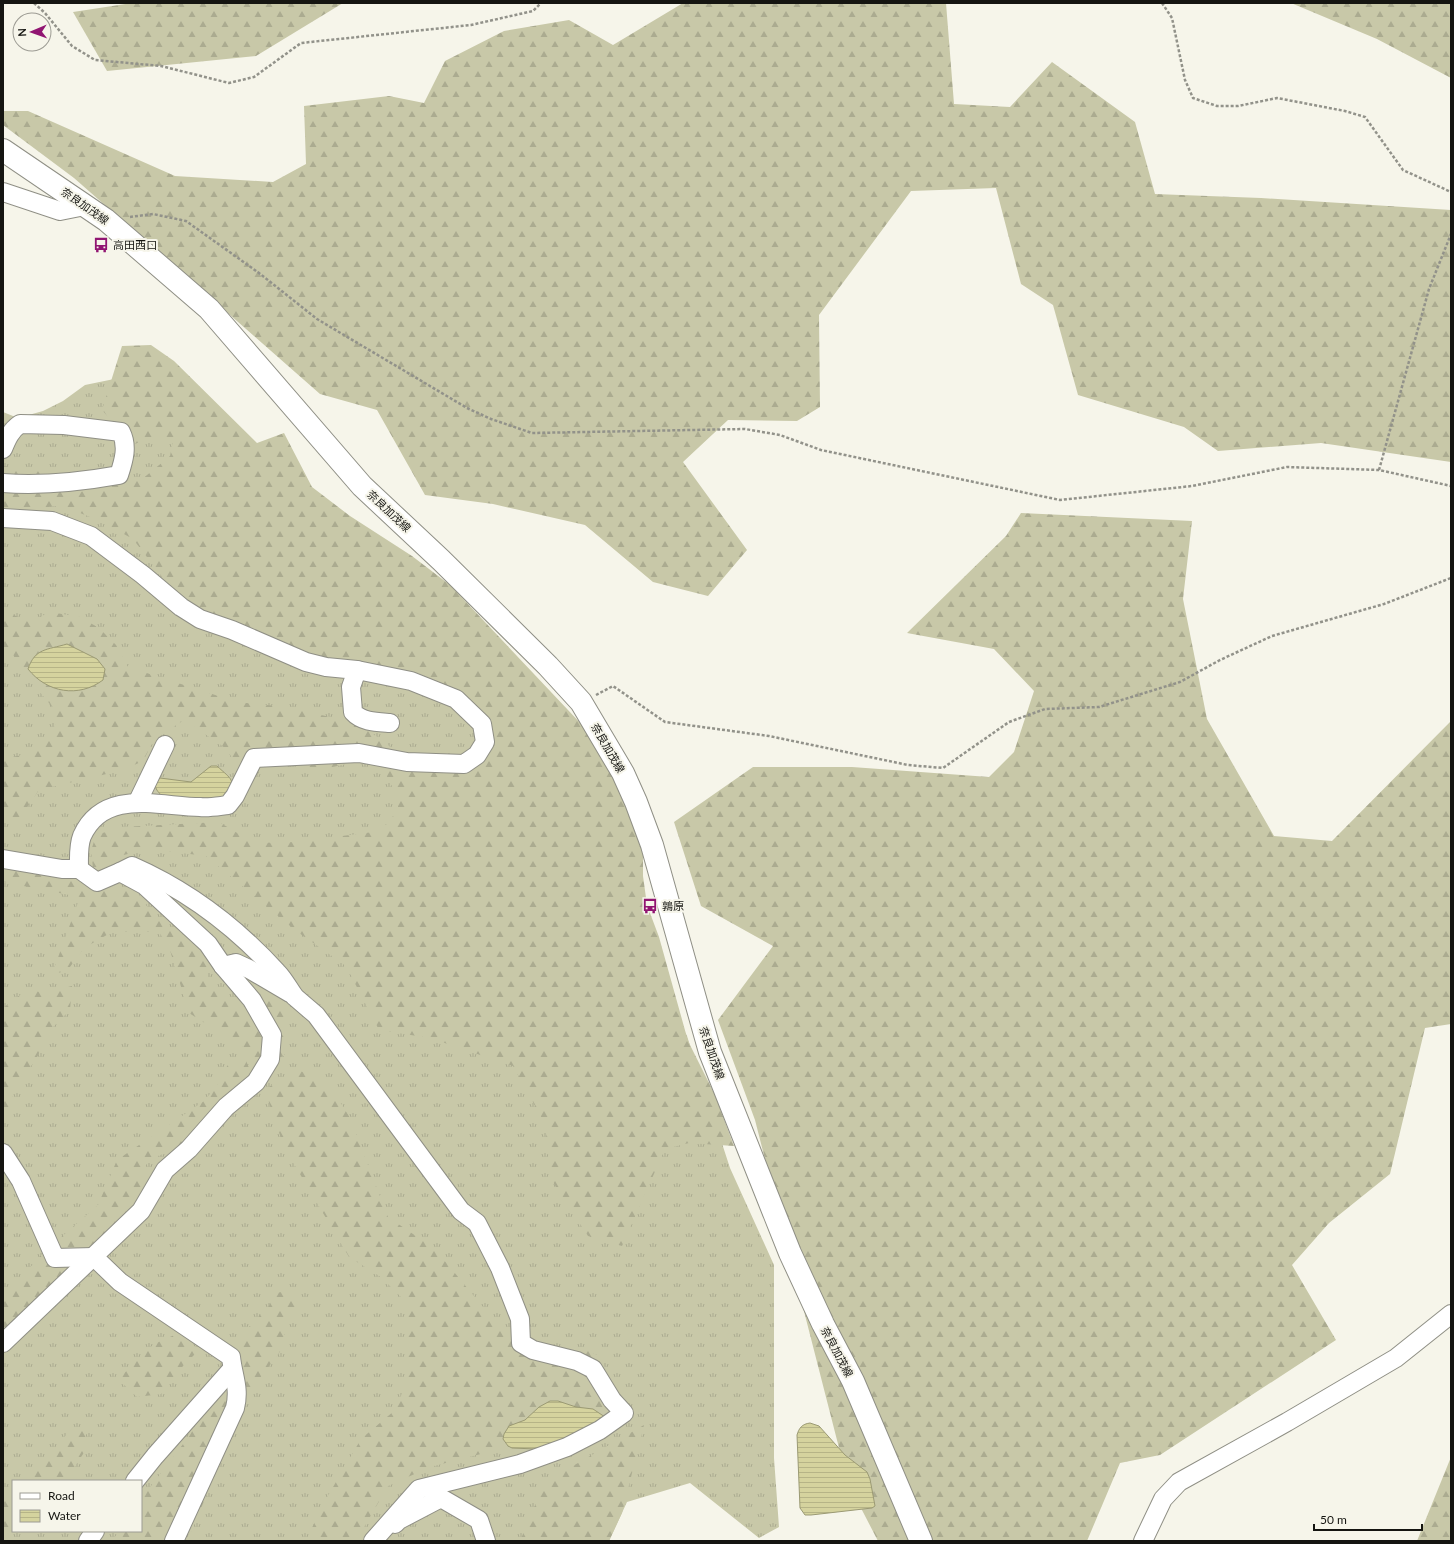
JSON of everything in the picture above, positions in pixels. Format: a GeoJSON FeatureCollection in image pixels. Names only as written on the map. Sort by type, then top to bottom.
{"type":"FeatureCollection","features":[{"type":"Feature","properties":{"kind":"main road","name":"奈良加茂線"},"geometry":{"type":"LineString","coordinates":[[3,150],[106,220],[209,309],[362,486],[441,560],[548,666],[581,702],[620,767],[636,802],[652,845],[710,1052],[790,1253],[822,1324],[853,1381],[921,1541]]}},
{"type":"Feature","properties":{"kind":"street"},"geometry":{"type":"LineString","coordinates":[[3,192],[60,211],[85,206]]}},
{"type":"Feature","properties":{"kind":"street"},"geometry":{"type":"LineString","coordinates":[[3,449],[7,438],[14,428],[20,424],[64,425],[121,432],[124,438],[125,454],[119,475],[81,482],[25,484],[3,483]]}},
{"type":"Feature","properties":{"kind":"street"},"geometry":{"type":"LineString","coordinates":[[3,518],[52,521],[91,536],[143,575],[181,607],[200,619],[232,630],[306,662],[326,667],[357,670],[411,681],[456,698],[482,724],[485,742],[477,755],[464,764],[407,762],[359,754],[254,758],[236,796],[228,805],[201,807],[138,801],[105,811],[90,822],[82,837],[78,869]]}},
{"type":"Feature","properties":{"kind":"street"},"geometry":{"type":"LineString","coordinates":[[357,670],[351,687],[353,712],[358,717],[364,719],[390,723]]}},
{"type":"Feature","properties":{"kind":"street"},"geometry":{"type":"LineString","coordinates":[[138,801],[164,745]]}},
{"type":"Feature","properties":{"kind":"street"},"geometry":{"type":"LineString","coordinates":[[3,859],[62,869],[78,869],[96,882],[132,866],[176,886],[197,903],[212,911],[278,973],[296,997],[316,1015],[461,1211],[477,1223],[511,1294],[520,1320],[521,1343],[533,1350],[577,1361],[592,1368],[612,1400],[624,1413],[600,1430],[567,1447],[520,1464],[419,1489],[373,1541]]}},
{"type":"Feature","properties":{"kind":"street"},"geometry":{"type":"LineString","coordinates":[[3,1344],[141,1211],[165,1170],[189,1149],[226,1107],[256,1082],[270,1059],[272,1035],[252,1000],[223,966],[208,944],[144,885],[120,872]]}},
{"type":"Feature","properties":{"kind":"street"},"geometry":{"type":"LineString","coordinates":[[197,903],[198,935]]}},
{"type":"Feature","properties":{"kind":"street"},"geometry":{"type":"LineString","coordinates":[[223,966],[236,963],[296,997]]}},
{"type":"Feature","properties":{"kind":"street"},"geometry":{"type":"LineString","coordinates":[[3,1153],[21,1181],[55,1258],[94,1257],[120,1282],[231,1357],[238,1396],[235,1408],[174,1541]]}},
{"type":"Feature","properties":{"kind":"street"},"geometry":{"type":"LineString","coordinates":[[1143,1541],[1163,1499],[1180,1482],[1287,1422],[1396,1358],[1451,1314]]}},
{"type":"Feature","properties":{"kind":"street"},"geometry":{"type":"LineString","coordinates":[[136,1480],[154,1456],[232,1369]]}},
{"type":"Feature","properties":{"kind":"street"},"geometry":{"type":"LineString","coordinates":[[380,1541],[384,1534],[399,1520],[441,1498],[479,1520],[486,1541]]}},
{"type":"Feature","properties":{"kind":"street"},"geometry":{"type":"LineString","coordinates":[[88,1541],[94,1532]]}},
{"type":"Feature","properties":{"kind":"path"},"geometry":{"type":"LineString","coordinates":[[34,3],[45,13],[72,46],[95,60],[161,66],[229,83],[254,77],[301,43],[471,25],[533,11],[541,3]]}},
{"type":"Feature","properties":{"kind":"path"},"geometry":{"type":"LineString","coordinates":[[1162,3],[1172,18],[1185,80],[1193,98],[1217,106],[1238,106],[1277,98],[1345,111],[1365,117],[1403,170],[1451,192]]}},
{"type":"Feature","properties":{"kind":"path"},"geometry":{"type":"LineString","coordinates":[[106,220],[153,214],[186,221],[259,273],[317,319],[467,408],[498,422],[532,433],[745,429],[780,435],[821,450],[1060,500],[1192,486],[1286,467],[1379,470],[1451,486]]}},
{"type":"Feature","properties":{"kind":"path"},"geometry":{"type":"LineString","coordinates":[[1379,470],[1429,289],[1451,234]]}},
{"type":"Feature","properties":{"kind":"path"},"geometry":{"type":"LineString","coordinates":[[581,702],[613,686],[665,722],[769,736],[908,765],[943,768],[1009,722],[1045,709],[1099,707],[1180,682],[1220,660],[1272,636],[1384,604],[1451,578]]}},
{"type":"Feature","properties":{"kind":"green space"},"geometry":{"type":"Polygon","coordinates":[[[132,3],[343,3],[256,56],[107,71],[73,12],[132,3]]]}},
{"type":"Feature","properties":{"kind":"green space"},"geometry":{"type":"Polygon","coordinates":[[[683,3],[946,3],[954,104],[1010,107],[1052,62],[1135,122],[1155,194],[1261,198],[1451,210],[1451,462],[1321,443],[1218,451],[1184,427],[1078,395],[1053,305],[1021,284],[996,188],[911,191],[819,315],[820,407],[797,421],[728,420],[683,462],[747,550],[708,596],[653,582],[585,525],[493,504],[425,495],[377,410],[320,394],[74,178],[3,125],[3,111],[28,111],[175,176],[273,182],[306,164],[304,106],[389,96],[424,103],[445,61],[504,31],[569,20],[613,45],[683,3]]]}},
{"type":"Feature","properties":{"kind":"green space"},"geometry":{"type":"Polygon","coordinates":[[[1291,3],[1451,3],[1451,78],[1377,39],[1291,3]]]}},
{"type":"Feature","properties":{"kind":"green space"},"geometry":{"type":"Polygon","coordinates":[[[151,345],[174,361],[257,443],[284,433],[312,487],[350,516],[412,556],[450,585],[585,728],[617,779],[643,850],[643,876],[647,905],[659,937],[688,1041],[715,1095],[734,1146],[689,1143],[665,1149],[622,1246],[588,1236],[551,1179],[545,1124],[513,1066],[430,1038],[379,1030],[346,966],[295,930],[206,856],[150,849],[119,856],[103,870],[93,868],[91,851],[96,835],[122,827],[219,822],[254,843],[295,842],[381,831],[398,810],[398,798],[381,765],[360,761],[328,768],[292,766],[255,774],[234,762],[227,749],[184,720],[154,740],[143,761],[123,770],[39,790],[18,820],[3,820],[3,759],[22,755],[50,738],[56,722],[54,709],[24,673],[12,653],[3,647],[3,610],[29,622],[50,612],[80,617],[99,628],[116,645],[128,667],[237,702],[286,707],[330,717],[362,727],[385,742],[411,768],[462,772],[489,726],[481,706],[457,693],[327,661],[255,636],[181,601],[133,539],[102,522],[73,510],[55,506],[29,510],[3,508],[3,466],[50,473],[79,492],[141,480],[170,456],[173,441],[150,437],[133,445],[102,410],[122,346],[151,345]]]}},
{"type":"Feature","properties":{"kind":"green space"},"geometry":{"type":"Polygon","coordinates":[[[119,378],[505,709],[687,1036],[730,1168],[774,1265],[774,1458],[779,1527],[759,1538],[690,1483],[627,1502],[609,1541],[3,1541],[3,412],[18,418],[43,411],[63,401],[85,385],[119,378]]]}},
{"type":"Feature","properties":{"kind":"green space"},"geometry":{"type":"Polygon","coordinates":[[[1021,513],[1192,521],[1183,599],[1207,719],[1274,836],[1332,841],[1451,721],[1451,1024],[1425,1028],[1390,1174],[1329,1223],[1292,1265],[1336,1340],[1160,1455],[1120,1463],[1087,1541],[878,1541],[848,1483],[755,1120],[718,1020],[773,946],[701,906],[674,822],[753,767],[852,767],[989,777],[1014,752],[1034,691],[994,649],[907,633],[1006,536],[1021,513]]]}},
{"type":"Feature","properties":{"kind":"green space"},"geometry":{"type":"Polygon","coordinates":[[[3,850],[60,858],[69,877],[98,888],[136,890],[152,914],[172,931],[188,936],[206,957],[208,977],[226,996],[247,1005],[275,998],[286,1011],[284,1056],[258,1063],[249,1051],[189,1013],[169,947],[159,932],[112,932],[84,948],[67,971],[52,974],[80,897],[3,882],[3,850]]]}},
{"type":"Feature","properties":{"kind":"green space"},"geometry":{"type":"Polygon","coordinates":[[[72,986],[70,1010],[53,1027],[36,1059],[15,1089],[3,1125],[3,1008],[28,989],[44,993],[72,986]]]}},
{"type":"Feature","properties":{"kind":"green space"},"geometry":{"type":"Polygon","coordinates":[[[232,1057],[245,1058],[249,1068],[247,1081],[187,1143],[147,1161],[143,1179],[144,1192],[135,1209],[3,1334],[3,1297],[43,1253],[98,1205],[117,1160],[204,1101],[216,1087],[232,1057]]]}},
{"type":"Feature","properties":{"kind":"green space"},"geometry":{"type":"Polygon","coordinates":[[[300,1071],[325,1079],[349,1116],[388,1217],[435,1249],[511,1341],[545,1357],[586,1350],[602,1357],[607,1378],[605,1416],[559,1434],[430,1467],[388,1486],[356,1541],[306,1541],[322,1506],[361,1439],[394,1411],[405,1387],[405,1301],[381,1277],[349,1257],[284,1147],[265,1091],[278,1079],[300,1071]]]}},
{"type":"Feature","properties":{"kind":"green space"},"geometry":{"type":"Polygon","coordinates":[[[297,1290],[299,1305],[283,1319],[285,1345],[251,1390],[191,1532],[175,1541],[112,1541],[118,1532],[142,1532],[142,1498],[190,1435],[227,1367],[233,1347],[244,1342],[248,1328],[269,1306],[274,1293],[297,1290]]]}},
{"type":"Feature","properties":{"kind":"green space"},"geometry":{"type":"Polygon","coordinates":[[[179,1333],[199,1350],[183,1366],[161,1394],[137,1397],[118,1379],[154,1344],[179,1333]]]}},
{"type":"Feature","properties":{"kind":"green space"},"geometry":{"type":"Polygon","coordinates":[[[644,1425],[622,1513],[609,1541],[520,1541],[545,1482],[644,1425]]]}},
{"type":"Feature","properties":{"kind":"green space"},"geometry":{"type":"Polygon","coordinates":[[[72,1428],[86,1432],[85,1451],[66,1480],[19,1480],[35,1473],[72,1428]]]}},
{"type":"Feature","properties":{"kind":"green space"},"geometry":{"type":"Polygon","coordinates":[[[1451,1457],[1451,1541],[1417,1541],[1451,1457]]]}},
{"type":"Feature","properties":{"kind":"green space"},"geometry":{"type":"Polygon","coordinates":[[[12,1484],[12,1521],[6,1541],[3,1541],[3,1490],[12,1484]]]}},
{"type":"Feature","properties":{"kind":"water"},"geometry":{"type":"Polygon","coordinates":[[[67,644],[97,659],[105,669],[103,680],[94,686],[84,689],[74,691],[64,690],[54,688],[44,683],[28,669],[34,657],[38,653],[67,644]]]}},
{"type":"Feature","properties":{"kind":"water"},"geometry":{"type":"Polygon","coordinates":[[[211,766],[217,766],[231,780],[232,787],[228,799],[163,797],[155,786],[160,778],[191,782],[211,766]]]}},
{"type":"Feature","properties":{"kind":"water"},"geometry":{"type":"Polygon","coordinates":[[[550,1401],[558,1401],[576,1407],[593,1409],[605,1417],[601,1426],[536,1449],[512,1448],[508,1446],[503,1439],[509,1426],[525,1420],[539,1407],[550,1401]]]}},
{"type":"Feature","properties":{"kind":"water"},"geometry":{"type":"Polygon","coordinates":[[[810,1423],[819,1426],[845,1455],[867,1472],[870,1479],[875,1506],[872,1508],[805,1515],[800,1508],[797,1435],[801,1427],[810,1423]]]}},
{"type":"Feature","properties":{"kind":"place","name":"高田西口"},"geometry":{"type":"Point","coordinates":[101,245]}},
{"type":"Feature","properties":{"kind":"place","name":"鶉原"},"geometry":{"type":"Point","coordinates":[650,906]}}]}
